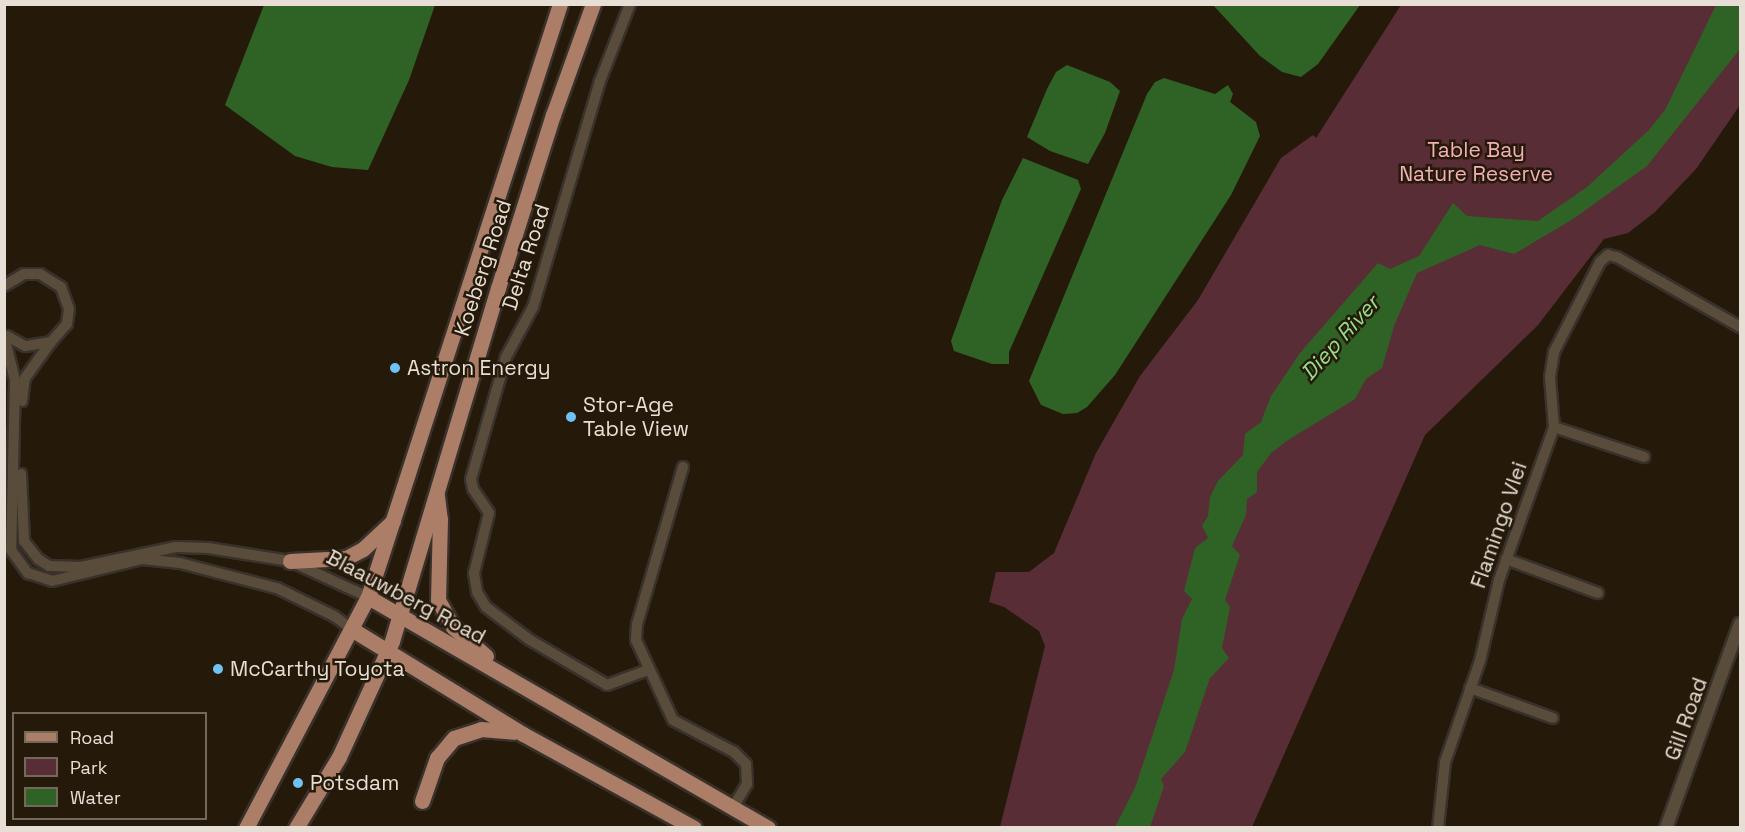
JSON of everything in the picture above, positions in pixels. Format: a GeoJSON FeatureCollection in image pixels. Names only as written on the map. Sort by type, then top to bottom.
{"type":"FeatureCollection","features":[{"type":"Feature","properties":{"kind":"main road","name":"Koeberg Road"},"geometry":{"type":"LineString","coordinates":[[246,828],[353,630],[368,597],[560,4]]}},
{"type":"Feature","properties":{"kind":"main road","name":"Koeberg Road"},"geometry":{"type":"LineString","coordinates":[[296,828],[339,757],[387,654],[401,615],[436,491],[552,115],[593,4]]}},
{"type":"Feature","properties":{"kind":"main road"},"geometry":{"type":"LineString","coordinates":[[436,491],[440,519],[436,582],[440,606],[459,633],[514,678]]}},
{"type":"Feature","properties":{"kind":"main road"},"geometry":{"type":"LineString","coordinates":[[290,561],[346,558],[363,549],[395,519]]}},
{"type":"Feature","properties":{"kind":"main road","name":"Blaauwberg Road"},"geometry":{"type":"LineString","coordinates":[[368,597],[514,678],[768,828]]}},
{"type":"Feature","properties":{"kind":"main road"},"geometry":{"type":"LineString","coordinates":[[353,630],[387,654],[523,734],[694,828]]}},
{"type":"Feature","properties":{"kind":"main road"},"geometry":{"type":"LineString","coordinates":[[422,801],[437,758],[454,738],[481,729],[523,734]]}},
{"type":"Feature","properties":{"kind":"street","name":"Delta Road"},"geometry":{"type":"LineString","coordinates":[[630,4],[600,81],[533,307],[506,357],[473,471],[472,489],[487,507],[489,518],[474,573],[486,608],[597,681],[616,684],[648,670]]}},
{"type":"Feature","properties":{"kind":"street","name":"Flamingo Vlei"},"geometry":{"type":"LineString","coordinates":[[1438,828],[1445,762],[1470,688],[1506,559],[1554,427],[1550,377],[1554,352],[1600,262],[1608,255],[1617,257],[1740,327]]}},
{"type":"Feature","properties":{"kind":"street"},"geometry":{"type":"LineString","coordinates":[[4,286],[16,277],[32,273],[49,277],[61,287],[68,301],[69,317],[63,331],[32,364],[22,391],[22,525],[29,550],[42,562],[33,576]]}},
{"type":"Feature","properties":{"kind":"street"},"geometry":{"type":"LineString","coordinates":[[4,334],[25,346],[51,342]]}},
{"type":"Feature","properties":{"kind":"street"},"geometry":{"type":"LineString","coordinates":[[4,334],[15,380],[11,550],[18,564],[33,576],[52,581],[70,579],[142,559],[180,563],[277,588],[353,630]]}},
{"type":"Feature","properties":{"kind":"street"},"geometry":{"type":"LineString","coordinates":[[1554,427],[1644,456]]}},
{"type":"Feature","properties":{"kind":"street"},"geometry":{"type":"LineString","coordinates":[[683,467],[637,624],[636,639],[648,670],[673,720],[734,752],[746,764],[747,784],[733,807]]}},
{"type":"Feature","properties":{"kind":"street","name":"Blaauwberg Road"},"geometry":{"type":"LineString","coordinates":[[42,562],[65,568],[176,547],[254,553],[290,561],[368,597]]}},
{"type":"Feature","properties":{"kind":"street"},"geometry":{"type":"LineString","coordinates":[[1506,559],[1598,593]]}},
{"type":"Feature","properties":{"kind":"street","name":"Gill Road"},"geometry":{"type":"LineString","coordinates":[[1666,828],[1740,624]]}},
{"type":"Feature","properties":{"kind":"street"},"geometry":{"type":"LineString","coordinates":[[1470,688],[1553,718]]}},
{"type":"Feature","properties":{"kind":"green space","name":"Table Bay Nature Reserve"},"geometry":{"type":"Polygon","coordinates":[[[1401,5],[1740,5],[1740,105],[1696,169],[1655,212],[1628,233],[1604,239],[1538,325],[1425,435],[1252,827],[1000,827],[1045,646],[1039,631],[1004,607],[989,602],[996,572],[1029,572],[1054,553],[1096,453],[1140,376],[1198,300],[1281,158],[1313,135],[1316,138],[1401,5]]]}},
{"type":"Feature","properties":{"kind":"water"},"geometry":{"type":"Polygon","coordinates":[[[264,5],[435,5],[409,80],[368,170],[332,167],[295,156],[225,105],[264,5]]]}},
{"type":"Feature","properties":{"kind":"water"},"geometry":{"type":"Polygon","coordinates":[[[1213,5],[1360,5],[1318,64],[1301,77],[1282,72],[1260,56],[1213,5]]]}},
{"type":"Feature","properties":{"kind":"water","name":"Diep River"},"geometry":{"type":"Polygon","coordinates":[[[1716,5],[1740,5],[1740,49],[1647,166],[1573,219],[1514,254],[1480,245],[1417,273],[1394,326],[1382,368],[1366,379],[1355,399],[1288,440],[1271,453],[1257,472],[1257,492],[1247,499],[1246,515],[1232,546],[1240,555],[1225,600],[1230,607],[1222,648],[1229,658],[1210,678],[1185,752],[1161,779],[1164,786],[1150,827],[1115,827],[1135,788],[1174,670],[1182,619],[1192,599],[1184,591],[1195,548],[1208,538],[1202,526],[1208,516],[1210,497],[1218,481],[1243,455],[1245,434],[1261,422],[1271,396],[1300,353],[1378,263],[1390,269],[1419,256],[1453,203],[1467,216],[1538,221],[1587,187],[1648,131],[1665,110],[1716,5]]]}},
{"type":"Feature","properties":{"kind":"water"},"geometry":{"type":"Polygon","coordinates":[[[1067,65],[1110,82],[1120,91],[1105,133],[1088,164],[1050,151],[1027,137],[1056,72],[1067,65]]]}},
{"type":"Feature","properties":{"kind":"water"},"geometry":{"type":"Polygon","coordinates":[[[1164,78],[1215,94],[1228,85],[1233,94],[1230,102],[1256,122],[1260,136],[1231,195],[1115,375],[1087,407],[1077,413],[1063,414],[1041,405],[1029,381],[1147,94],[1155,82],[1164,78]]]}},
{"type":"Feature","properties":{"kind":"water"},"geometry":{"type":"Polygon","coordinates":[[[1023,158],[1078,180],[1081,189],[1009,352],[1009,364],[992,364],[954,351],[951,341],[1002,200],[1023,158]]]}},
{"type":"Feature","properties":{"kind":"place","name":"Astron Energy"},"geometry":{"type":"Point","coordinates":[395,368]}},
{"type":"Feature","properties":{"kind":"place","name":"Stor-Age Table View"},"geometry":{"type":"Point","coordinates":[571,417]}},
{"type":"Feature","properties":{"kind":"place","name":"McCarthy Toyota"},"geometry":{"type":"Point","coordinates":[218,669]}},
{"type":"Feature","properties":{"kind":"place","name":"Potsdam"},"geometry":{"type":"Point","coordinates":[298,783]}}]}
